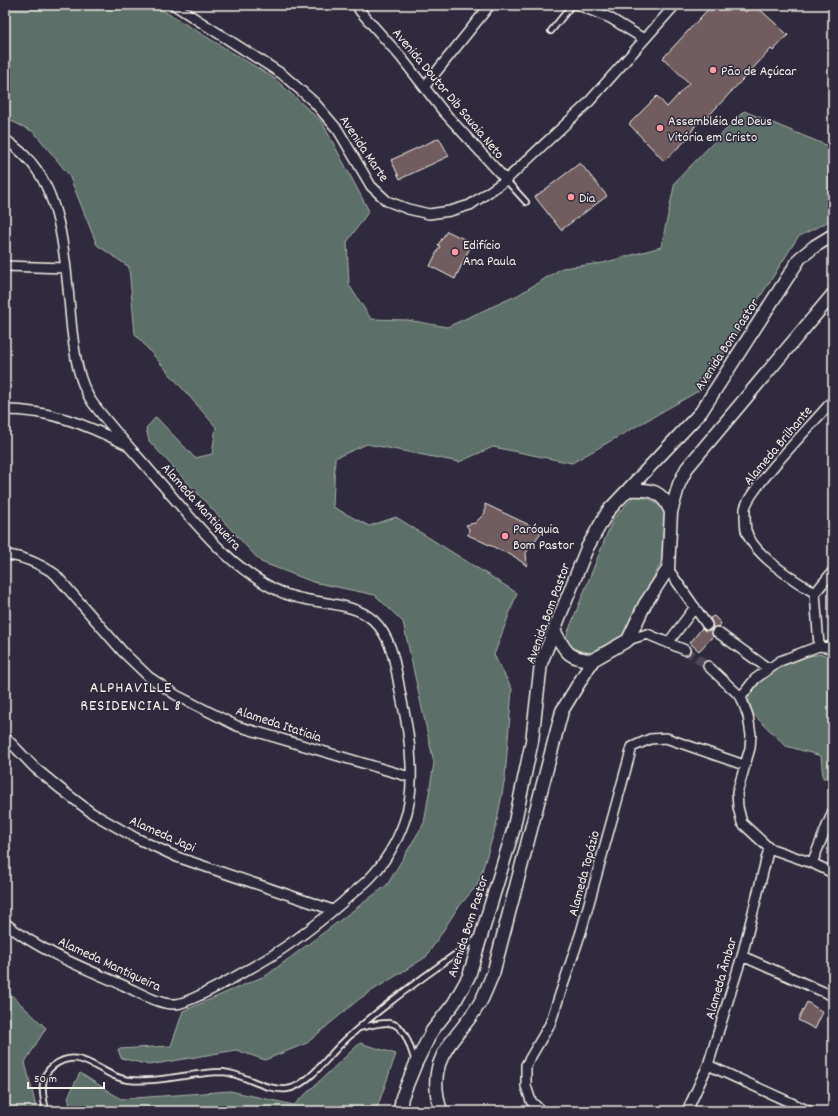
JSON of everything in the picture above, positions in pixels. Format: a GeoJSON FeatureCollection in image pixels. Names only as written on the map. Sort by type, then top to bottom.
{"type":"FeatureCollection","features":[{"type":"Feature","properties":{"kind":"street","name":"Avenida Marte"},"geometry":{"type":"LineString","coordinates":[[174,5],[282,74],[314,102],[338,130],[371,186],[387,201],[408,209],[429,214],[450,211],[470,205],[506,180],[588,103],[675,5]]}},
{"type":"Feature","properties":{"kind":"street","name":"Avenida Doutor Dib Sauaia Neto"},"geometry":{"type":"LineString","coordinates":[[357,5],[360,11],[425,86],[443,111],[506,180]]}},
{"type":"Feature","properties":{"kind":"street"},"geometry":{"type":"LineString","coordinates":[[425,86],[490,5]]}},
{"type":"Feature","properties":{"kind":"street"},"geometry":{"type":"LineString","coordinates":[[578,5],[610,18],[644,39]]}},
{"type":"Feature","properties":{"kind":"street","name":"Alameda Mantiqueira"},"geometry":{"type":"LineString","coordinates":[[5,139],[28,158],[41,177],[57,211],[75,352],[80,378],[91,400],[128,445],[230,559],[258,579],[282,593],[306,601],[348,607],[360,611],[372,619],[382,630],[391,646],[411,749],[406,820],[392,849],[370,879],[305,934],[253,967],[177,1004],[161,1002],[72,963],[15,931],[5,923]]}},
{"type":"Feature","properties":{"kind":"street","name":"Avenida Bom Pastor"},"geometry":{"type":"LineString","coordinates":[[400,1111],[404,1091],[432,1031],[454,1003],[469,976],[513,832],[532,741],[541,663],[555,632],[592,538],[608,511],[701,412],[800,258],[833,236]]}},
{"type":"Feature","properties":{"kind":"street"},"geometry":{"type":"LineString","coordinates":[[5,266],[65,268]]}},
{"type":"Feature","properties":{"kind":"street"},"geometry":{"type":"LineString","coordinates":[[628,640],[645,604],[668,569],[671,512],[679,484],[687,468],[833,294]]}},
{"type":"Feature","properties":{"kind":"street","name":"Alameda Brilhante"},"geometry":{"type":"LineString","coordinates":[[815,593],[792,579],[760,553],[746,531],[745,508],[755,489],[833,400]]}},
{"type":"Feature","properties":{"kind":"street"},"geometry":{"type":"LineString","coordinates":[[5,410],[24,410],[52,415],[85,424],[128,445]]}},
{"type":"Feature","properties":{"kind":"street"},"geometry":{"type":"LineString","coordinates":[[629,490],[646,489],[659,494],[666,501],[671,512]]}},
{"type":"Feature","properties":{"kind":"street","name":"Alameda Itatiaia"},"geometry":{"type":"LineString","coordinates":[[5,555],[27,559],[42,565],[55,574],[124,652],[149,677],[176,695],[237,726],[410,778]]}},
{"type":"Feature","properties":{"kind":"street"},"geometry":{"type":"LineString","coordinates":[[668,569],[707,625]]}},
{"type":"Feature","properties":{"kind":"street"},"geometry":{"type":"LineString","coordinates":[[819,646],[815,593],[833,572]]}},
{"type":"Feature","properties":{"kind":"street"},"geometry":{"type":"LineString","coordinates":[[668,643],[695,607]]}},
{"type":"Feature","properties":{"kind":"street"},"geometry":{"type":"LineString","coordinates":[[555,632],[564,650],[572,657],[594,660]]}},
{"type":"Feature","properties":{"kind":"street"},"geometry":{"type":"LineString","coordinates":[[717,632],[769,669]]}},
{"type":"Feature","properties":{"kind":"street"},"geometry":{"type":"LineString","coordinates":[[441,1111],[436,1097],[440,1059],[450,1041],[482,999],[493,974],[562,711],[594,660],[628,640],[647,634],[685,650]]}},
{"type":"Feature","properties":{"kind":"street"},"geometry":{"type":"LineString","coordinates":[[741,699],[755,679],[791,656],[819,646],[833,648]]}},
{"type":"Feature","properties":{"kind":"street"},"geometry":{"type":"LineString","coordinates":[[708,666],[741,699],[748,716],[751,735],[750,748],[737,793],[738,807],[742,823],[769,848],[812,863],[833,873]]}},
{"type":"Feature","properties":{"kind":"street","name":"Alameda Japi"},"geometry":{"type":"LineString","coordinates":[[5,737],[35,768],[62,790],[92,813],[134,837],[177,857],[334,910]]}},
{"type":"Feature","properties":{"kind":"street","name":"Alameda Topázio"},"geometry":{"type":"LineString","coordinates":[[541,1111],[531,1100],[526,1086],[526,1065],[553,1017],[581,932],[632,747],[650,739],[666,738],[744,765]]}},
{"type":"Feature","properties":{"kind":"street"},"geometry":{"type":"LineString","coordinates":[[812,863],[833,811]]}},
{"type":"Feature","properties":{"kind":"street","name":"Alameda Âmbar"},"geometry":{"type":"LineString","coordinates":[[687,1111],[708,1065],[742,956],[769,848]]}},
{"type":"Feature","properties":{"kind":"street"},"geometry":{"type":"LineString","coordinates":[[742,956],[833,996]]}},
{"type":"Feature","properties":{"kind":"street"},"geometry":{"type":"LineString","coordinates":[[708,1065],[809,1111]]}},
{"type":"Feature","properties":{"kind":"lane"},"geometry":{"type":"LineString","coordinates":[[551,31],[572,5]]}},
{"type":"Feature","properties":{"kind":"lane"},"geometry":{"type":"LineString","coordinates":[[506,180],[526,202]]}},
{"type":"Feature","properties":{"kind":"lane"},"geometry":{"type":"LineString","coordinates":[[46,1111],[43,1096],[43,1080],[50,1068],[60,1060],[68,1058],[85,1060],[112,1076],[128,1080],[146,1080],[223,1072],[234,1073],[273,1089],[288,1089],[302,1083],[357,1028],[482,935]]}},
{"type":"Feature","properties":{"kind":"lane"},"geometry":{"type":"LineString","coordinates":[[357,1028],[388,1022],[398,1027],[405,1035],[416,1063]]}},
{"type":"Feature","properties":{"kind":"green space"},"geometry":{"type":"Polygon","coordinates":[[[5,5],[154,5],[274,78],[322,122],[369,211],[347,242],[349,285],[371,319],[407,320],[447,327],[518,295],[562,268],[603,263],[661,247],[675,182],[744,111],[833,148],[833,219],[798,237],[702,389],[572,463],[493,447],[459,462],[367,444],[335,458],[333,507],[369,526],[396,517],[517,593],[494,655],[512,689],[505,778],[496,826],[478,884],[457,909],[426,957],[359,999],[307,1043],[265,1060],[236,1050],[149,1065],[121,1058],[118,1049],[171,1046],[183,1011],[267,975],[387,885],[424,823],[434,763],[403,622],[375,595],[313,582],[261,562],[149,441],[146,428],[156,417],[195,458],[212,454],[216,427],[135,334],[129,267],[97,245],[69,175],[34,132],[5,118],[5,5]]]}},
{"type":"Feature","properties":{"kind":"green space"},"geometry":{"type":"Polygon","coordinates":[[[635,495],[650,499],[666,511],[667,534],[662,561],[623,635],[586,656],[574,649],[566,637],[613,519],[635,495]]]}},
{"type":"Feature","properties":{"kind":"green space"},"geometry":{"type":"Polygon","coordinates":[[[821,654],[833,657],[833,778],[823,778],[821,756],[786,746],[754,715],[749,702],[749,690],[762,674],[809,656],[821,654]]]}},
{"type":"Feature","properties":{"kind":"green space"},"geometry":{"type":"Polygon","coordinates":[[[5,989],[46,1028],[25,1062],[37,1111],[5,1111],[5,989]]]}},
{"type":"Feature","properties":{"kind":"green space"},"geometry":{"type":"Polygon","coordinates":[[[360,1043],[396,1054],[376,1111],[71,1111],[68,1097],[80,1073],[121,1099],[230,1091],[294,1105],[360,1043]]]}},
{"type":"Feature","properties":{"kind":"building","name":"Pão de Açúcar"},"geometry":{"type":"Polygon","coordinates":[[[712,5],[738,5],[746,12],[752,5],[755,5],[788,35],[773,51],[771,49],[702,123],[699,120],[686,140],[664,161],[629,124],[657,96],[667,107],[689,83],[663,58],[712,5]]]}},
{"type":"Feature","properties":{"kind":"building"},"geometry":{"type":"Polygon","coordinates":[[[439,138],[449,156],[400,179],[391,160],[439,138]]]}},
{"type":"Feature","properties":{"kind":"building","name":"Dia"},"geometry":{"type":"Polygon","coordinates":[[[580,163],[607,196],[561,230],[535,197],[580,163]]]}},
{"type":"Feature","properties":{"kind":"building","name":"Edifício Ana Paula"},"geometry":{"type":"Polygon","coordinates":[[[447,231],[472,243],[455,279],[430,266],[440,246],[438,245],[447,231]]]}},
{"type":"Feature","properties":{"kind":"building","name":"Paróquia Bom Pastor"},"geometry":{"type":"Polygon","coordinates":[[[485,504],[542,531],[526,553],[527,566],[515,557],[468,535],[469,529],[466,525],[475,523],[485,513],[485,504]]]}},
{"type":"Feature","properties":{"kind":"building"},"geometry":{"type":"Polygon","coordinates":[[[714,616],[721,623],[719,627],[712,628],[711,632],[713,636],[699,651],[690,643],[702,628],[705,631],[711,630],[713,625],[710,618],[714,616]]]}},
{"type":"Feature","properties":{"kind":"building"},"geometry":{"type":"Polygon","coordinates":[[[807,1002],[823,1012],[815,1029],[798,1020],[807,1002]]]}},
{"type":"Feature","properties":{"kind":"tunnel"},"geometry":{"type":"LineString","coordinates":[[685,650],[708,666]]}},
{"type":"Feature","properties":{"kind":"place","name":"Pão de Açúcar"},"geometry":{"type":"Point","coordinates":[713,70]}},
{"type":"Feature","properties":{"kind":"place","name":"Assembléia de Deus Vitória em Cristo"},"geometry":{"type":"Point","coordinates":[660,128]}},
{"type":"Feature","properties":{"kind":"place","name":"Dia"},"geometry":{"type":"Point","coordinates":[571,197]}},
{"type":"Feature","properties":{"kind":"place","name":"Edifício Ana Paula"},"geometry":{"type":"Point","coordinates":[455,252]}},
{"type":"Feature","properties":{"kind":"place","name":"Paróquia Bom Pastor"},"geometry":{"type":"Point","coordinates":[505,536]}},
{"type":"Feature","properties":{"kind":"district","name":"ALPHAVILLE RESIDENCIAL 8"},"geometry":{"type":"Point","coordinates":[131,695]}}]}
